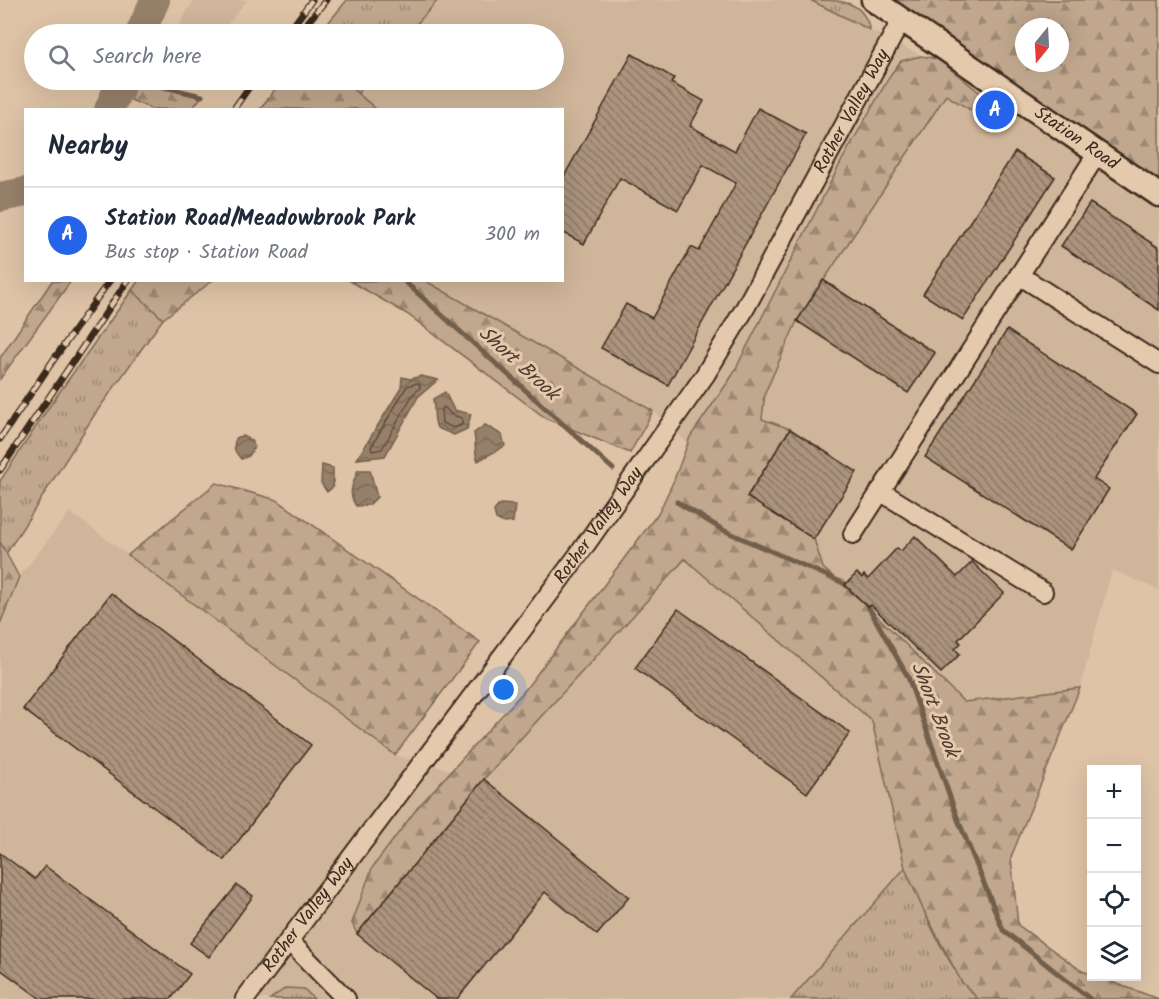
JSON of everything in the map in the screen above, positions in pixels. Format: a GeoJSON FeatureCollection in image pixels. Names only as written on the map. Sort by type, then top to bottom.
{"type":"FeatureCollection","features":[{"type":"Feature","properties":{"kind":"main road","name":"Station Road"},"geometry":{"type":"LineString","coordinates":[[873,0],[1159,195]]}},
{"type":"Feature","properties":{"kind":"street","name":"Rother Valley Way"},"geometry":{"type":"LineString","coordinates":[[245,999],[579,554],[705,375],[749,301],[902,19]]}},
{"type":"Feature","properties":{"kind":"street"},"geometry":{"type":"LineString","coordinates":[[853,534],[1097,154]]}},
{"type":"Feature","properties":{"kind":"street"},"geometry":{"type":"LineString","coordinates":[[1019,275],[1159,364]]}},
{"type":"Feature","properties":{"kind":"street"},"geometry":{"type":"LineString","coordinates":[[880,491],[1043,592]]}},
{"type":"Feature","properties":{"kind":"street"},"geometry":{"type":"LineString","coordinates":[[290,942],[346,999]]}},
{"type":"Feature","properties":{"kind":"shaded area"},"geometry":{"type":"Polygon","coordinates":[[[194,0],[247,0],[228,24],[180,23],[194,0]]]}},
{"type":"Feature","properties":{"kind":"shaded area"},"geometry":{"type":"Polygon","coordinates":[[[438,0],[810,0],[1159,174],[1159,590],[1112,570],[1080,688],[964,702],[865,604],[823,568],[814,539],[747,497],[653,411],[427,282],[564,282],[564,108],[375,108],[357,94],[360,90],[564,90],[564,24],[417,24],[438,0]]]}},
{"type":"Feature","properties":{"kind":"shaded area"},"geometry":{"type":"Polygon","coordinates":[[[70,512],[395,755],[484,779],[685,559],[872,721],[905,868],[791,999],[0,999],[0,624],[19,577],[70,512]]]}},
{"type":"Feature","properties":{"kind":"green space"},"geometry":{"type":"Polygon","coordinates":[[[347,0],[438,0],[417,24],[327,24],[347,0]]]}},
{"type":"Feature","properties":{"kind":"green space"},"geometry":{"type":"Polygon","coordinates":[[[810,0],[832,0],[856,7],[867,20],[870,30],[810,0]]]}},
{"type":"Feature","properties":{"kind":"green space"},"geometry":{"type":"Polygon","coordinates":[[[880,0],[1159,0],[1159,195],[880,0]]]}},
{"type":"Feature","properties":{"kind":"green space"},"geometry":{"type":"Polygon","coordinates":[[[921,56],[938,59],[1010,117],[1002,129],[946,95],[797,321],[765,393],[762,419],[790,429],[747,496],[814,539],[823,568],[865,604],[964,702],[1080,688],[1011,857],[1018,925],[1087,973],[1087,981],[1109,981],[1159,999],[978,999],[961,981],[922,907],[905,868],[872,721],[685,559],[484,779],[357,934],[352,923],[372,868],[418,807],[525,690],[659,512],[690,437],[732,376],[842,160],[891,74],[901,61],[921,56]]]}},
{"type":"Feature","properties":{"kind":"green space"},"geometry":{"type":"Polygon","coordinates":[[[133,90],[177,90],[202,96],[193,108],[150,108],[131,100],[133,90]]]}},
{"type":"Feature","properties":{"kind":"green space"},"geometry":{"type":"Polygon","coordinates":[[[274,90],[354,90],[375,108],[261,108],[274,90]]]}},
{"type":"Feature","properties":{"kind":"green space"},"geometry":{"type":"Polygon","coordinates":[[[51,282],[70,282],[0,379],[0,358],[51,282]]]}},
{"type":"Feature","properties":{"kind":"green space"},"geometry":{"type":"Polygon","coordinates":[[[138,282],[211,282],[163,319],[132,290],[138,282]]]}},
{"type":"Feature","properties":{"kind":"green space"},"geometry":{"type":"Polygon","coordinates":[[[352,282],[428,282],[653,411],[630,453],[547,419],[407,314],[352,282]]]}},
{"type":"Feature","properties":{"kind":"green space"},"geometry":{"type":"Polygon","coordinates":[[[132,290],[163,319],[95,414],[6,554],[0,542],[0,481],[51,404],[132,290]]]}},
{"type":"Feature","properties":{"kind":"green space"},"geometry":{"type":"Polygon","coordinates":[[[216,483],[277,500],[480,642],[395,755],[128,555],[216,483]]]}},
{"type":"Feature","properties":{"kind":"green space"},"geometry":{"type":"Polygon","coordinates":[[[0,542],[19,577],[0,624],[0,542]]]}},
{"type":"Feature","properties":{"kind":"green space"},"geometry":{"type":"Polygon","coordinates":[[[905,868],[945,954],[978,999],[791,999],[905,868]]]}},
{"type":"Feature","properties":{"kind":"green space"},"geometry":{"type":"Polygon","coordinates":[[[286,988],[304,989],[314,999],[270,999],[286,988]]]}},
{"type":"Feature","properties":{"kind":"water"},"geometry":{"type":"Polygon","coordinates":[[[421,376],[438,380],[418,397],[385,456],[357,459],[401,388],[402,377],[410,379],[421,376]]]}},
{"type":"Feature","properties":{"kind":"water"},"geometry":{"type":"Polygon","coordinates":[[[445,392],[454,410],[471,414],[467,429],[454,435],[437,428],[435,421],[433,399],[445,392]]]}},
{"type":"Feature","properties":{"kind":"water"},"geometry":{"type":"Polygon","coordinates":[[[485,425],[502,435],[505,446],[478,461],[474,433],[485,425]]]}},
{"type":"Feature","properties":{"kind":"water"},"geometry":{"type":"Polygon","coordinates":[[[244,436],[253,442],[254,448],[249,456],[241,459],[234,446],[237,437],[244,436]]]}},
{"type":"Feature","properties":{"kind":"water"},"geometry":{"type":"Polygon","coordinates":[[[322,465],[333,468],[333,487],[327,492],[321,483],[322,465]]]}},
{"type":"Feature","properties":{"kind":"water"},"geometry":{"type":"Polygon","coordinates":[[[358,470],[370,470],[377,497],[369,505],[356,506],[353,501],[352,488],[358,470]]]}},
{"type":"Feature","properties":{"kind":"water"},"geometry":{"type":"Polygon","coordinates":[[[500,504],[515,505],[513,522],[504,523],[496,519],[494,511],[500,504]]]}},
{"type":"Feature","properties":{"kind":"building"},"geometry":{"type":"Polygon","coordinates":[[[632,54],[674,78],[671,83],[704,101],[690,126],[735,151],[758,108],[806,134],[668,385],[601,348],[626,304],[652,318],[691,247],[699,251],[736,183],[703,165],[678,210],[620,178],[584,244],[564,233],[564,176],[632,54]]]}},
{"type":"Feature","properties":{"kind":"building"},"geometry":{"type":"Polygon","coordinates":[[[1015,152],[1055,177],[963,320],[923,294],[1015,152]]]}},
{"type":"Feature","properties":{"kind":"building"},"geometry":{"type":"Polygon","coordinates":[[[1090,203],[1159,248],[1159,310],[1061,246],[1090,203]]]}},
{"type":"Feature","properties":{"kind":"building"},"geometry":{"type":"Polygon","coordinates":[[[823,280],[935,353],[908,393],[797,321],[823,280]]]}},
{"type":"Feature","properties":{"kind":"building"},"geometry":{"type":"Polygon","coordinates":[[[1007,330],[1137,414],[1094,479],[1109,489],[1071,550],[925,457],[1007,330]]]}},
{"type":"Feature","properties":{"kind":"building"},"geometry":{"type":"Polygon","coordinates":[[[790,429],[857,472],[814,539],[747,497],[790,429]]]}},
{"type":"Feature","properties":{"kind":"building"},"geometry":{"type":"Polygon","coordinates":[[[915,536],[957,577],[972,562],[1004,593],[958,640],[961,643],[955,649],[960,654],[941,673],[871,605],[868,607],[845,585],[857,573],[862,578],[864,575],[868,579],[897,548],[901,551],[915,536]]]}},
{"type":"Feature","properties":{"kind":"building"},"geometry":{"type":"Polygon","coordinates":[[[111,593],[311,745],[224,860],[23,709],[111,593]]]}},
{"type":"Feature","properties":{"kind":"building"},"geometry":{"type":"Polygon","coordinates":[[[678,609],[850,733],[807,793],[635,668],[678,609]]]}},
{"type":"Feature","properties":{"kind":"building"},"geometry":{"type":"Polygon","coordinates":[[[484,779],[629,897],[597,935],[545,892],[457,999],[437,999],[357,934],[484,779]]]}},
{"type":"Feature","properties":{"kind":"building"},"geometry":{"type":"Polygon","coordinates":[[[0,853],[35,879],[45,866],[190,974],[171,999],[41,999],[0,969],[0,853]]]}},
{"type":"Feature","properties":{"kind":"building"},"geometry":{"type":"Polygon","coordinates":[[[237,885],[253,896],[209,957],[190,943],[237,885]]]}},
{"type":"Feature","properties":{"kind":"waterway"},"geometry":{"type":"LineString","coordinates":[[144,24],[155,0]]}},
{"type":"Feature","properties":{"kind":"waterway"},"geometry":{"type":"LineString","coordinates":[[110,108],[118,90]]}},
{"type":"Feature","properties":{"kind":"waterway","name":"Short Brook"},"geometry":{"type":"LineString","coordinates":[[177,90],[202,96]]}},
{"type":"Feature","properties":{"kind":"waterway"},"geometry":{"type":"LineString","coordinates":[[0,197],[24,192]]}},
{"type":"Feature","properties":{"kind":"waterway","name":"Short Brook"},"geometry":{"type":"LineString","coordinates":[[405,282],[613,469]]}},
{"type":"Feature","properties":{"kind":"waterway","name":"Short Brook"},"geometry":{"type":"LineString","coordinates":[[677,502],[723,530],[850,586]]}},
{"type":"Feature","properties":{"kind":"waterway","name":"Short Brook"},"geometry":{"type":"LineString","coordinates":[[865,601],[908,677],[957,817],[1003,930],[1090,999]]}},
{"type":"Feature","properties":{"kind":"railway"},"geometry":{"type":"LineString","coordinates":[[294,24],[312,0]]}},
{"type":"Feature","properties":{"kind":"railway"},"geometry":{"type":"LineString","coordinates":[[306,24],[326,0]]}},
{"type":"Feature","properties":{"kind":"railway"},"geometry":{"type":"LineString","coordinates":[[234,108],[247,90]]}},
{"type":"Feature","properties":{"kind":"railway"},"geometry":{"type":"LineString","coordinates":[[0,439],[109,282]]}},
{"type":"Feature","properties":{"kind":"railway"},"geometry":{"type":"LineString","coordinates":[[0,470],[127,282]]}},
{"type":"Feature","properties":{"kind":"place","name":"Station Road/Meadowbrook Park"},"geometry":{"type":"Point","coordinates":[995,110]}}]}
